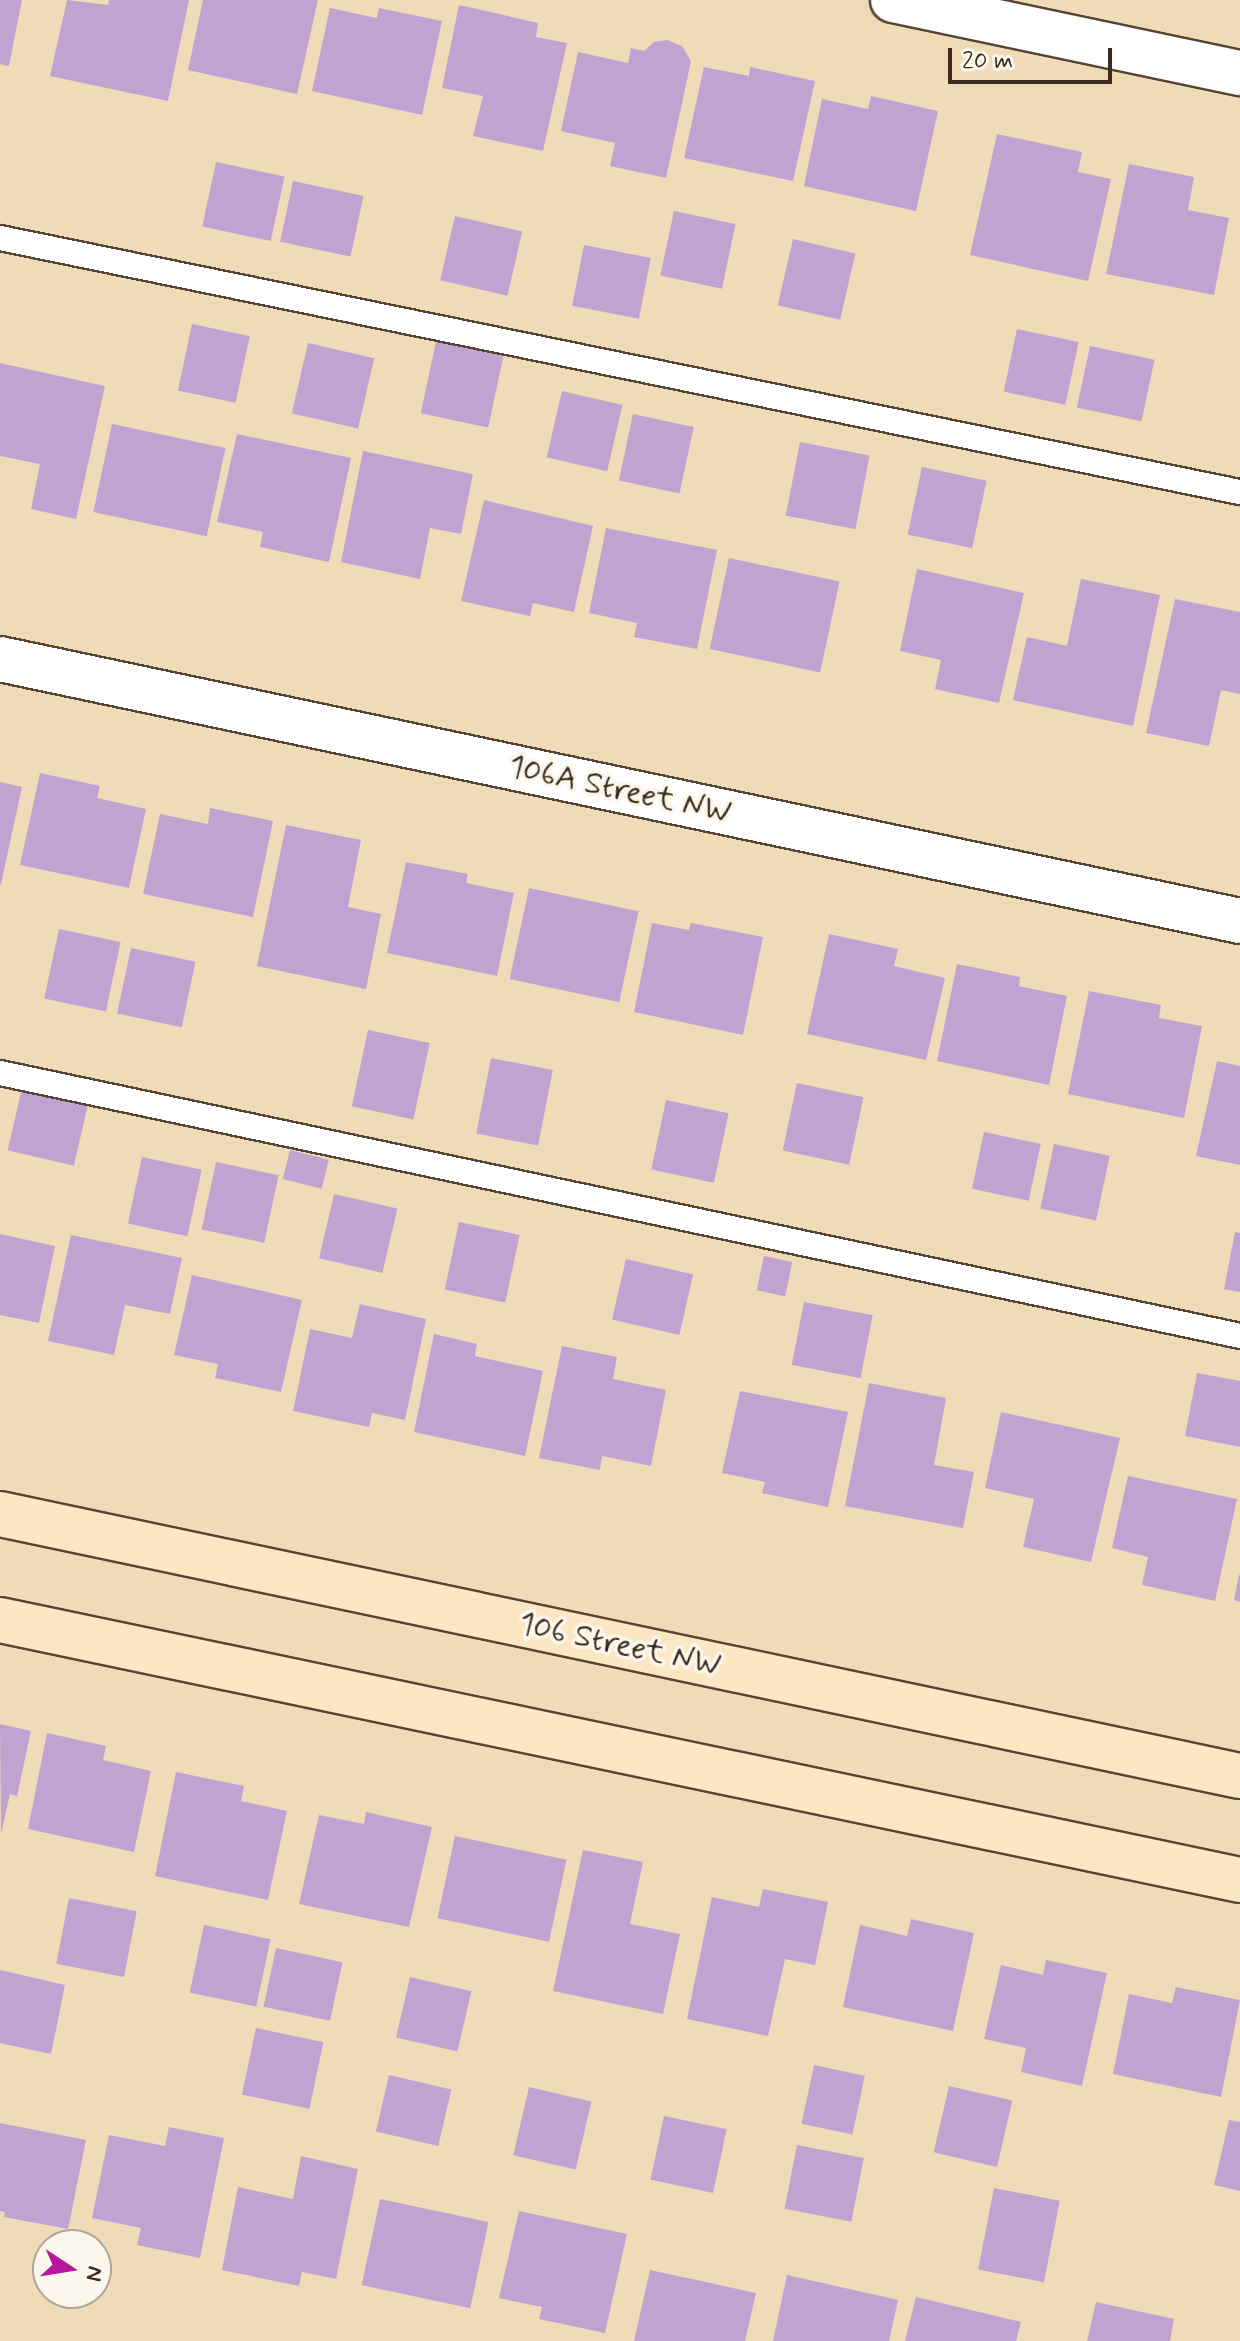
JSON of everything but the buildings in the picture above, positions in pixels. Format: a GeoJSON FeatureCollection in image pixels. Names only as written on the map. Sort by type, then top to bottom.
{"type":"FeatureCollection","features":[{"type":"Feature","properties":{"kind":"street"},"geometry":{"type":"LineString","coordinates":[[893,0],[1240,73]]}},
{"type":"Feature","properties":{"kind":"street","name":"106A Street NW"},"geometry":{"type":"LineString","coordinates":[[0,659],[1240,921]]}},
{"type":"Feature","properties":{"kind":"street","name":"106 Street NW"},"geometry":{"type":"LineString","coordinates":[[0,1514],[1240,1776]]}},
{"type":"Feature","properties":{"kind":"street"},"geometry":{"type":"LineString","coordinates":[[0,1620],[1240,1880]]}},
{"type":"Feature","properties":{"kind":"lane"},"geometry":{"type":"LineString","coordinates":[[0,238],[1240,492]]}},
{"type":"Feature","properties":{"kind":"lane"},"geometry":{"type":"LineString","coordinates":[[0,1073],[1240,1336]]}}]}
